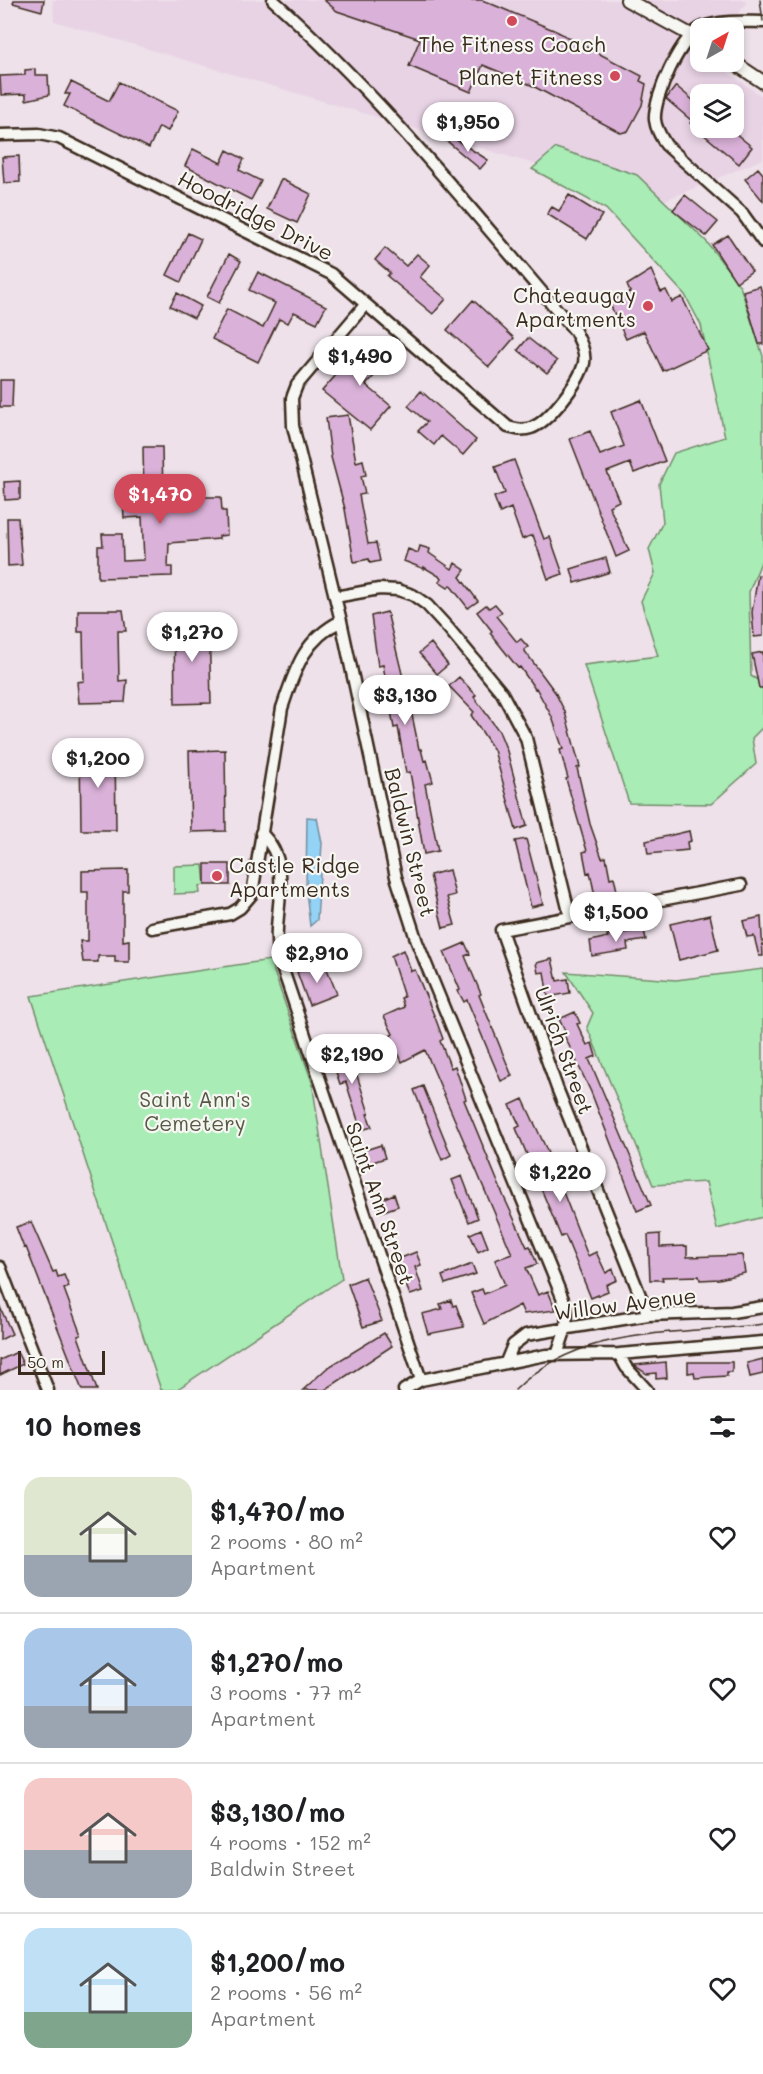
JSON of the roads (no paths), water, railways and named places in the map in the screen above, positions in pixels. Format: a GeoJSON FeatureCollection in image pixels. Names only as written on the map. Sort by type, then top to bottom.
{"type":"FeatureCollection","features":[{"type":"Feature","properties":{"kind":"street","name":"Hoodridge Drive"},"geometry":{"type":"LineString","coordinates":[[0,135],[39,134],[59,138],[331,274],[508,427],[521,430],[544,420],[577,381],[584,361],[582,346],[575,331],[368,92],[332,53],[273,0]]}},
{"type":"Feature","properties":{"kind":"street"},"geometry":{"type":"LineString","coordinates":[[627,0],[690,35]]}},
{"type":"Feature","properties":{"kind":"street"},"geometry":{"type":"LineString","coordinates":[[744,22],[763,22]]}},
{"type":"Feature","properties":{"kind":"street"},"geometry":{"type":"LineString","coordinates":[[690,41],[682,45],[657,103],[655,119],[659,134],[666,145],[742,213],[763,242]]}},
{"type":"Feature","properties":{"kind":"street"},"geometry":{"type":"LineString","coordinates":[[744,69],[763,82]]}},
{"type":"Feature","properties":{"kind":"street","name":"Baldwin Street"},"geometry":{"type":"LineString","coordinates":[[366,305],[305,373],[292,398],[293,426],[341,621],[396,877],[417,942],[567,1309],[566,1328],[556,1355]]}},
{"type":"Feature","properties":{"kind":"street"},"geometry":{"type":"LineString","coordinates":[[335,597],[379,590],[398,590],[413,595],[427,605],[449,629],[502,693],[526,738],[570,916],[741,885]]}},
{"type":"Feature","properties":{"kind":"street"},"geometry":{"type":"LineString","coordinates":[[152,928],[216,917],[240,908],[252,894],[282,708],[290,684],[310,643],[328,628],[341,621]]}},
{"type":"Feature","properties":{"kind":"street","name":"Saint Ann Street"},"geometry":{"type":"LineString","coordinates":[[261,833],[270,841],[280,866],[282,885],[275,933],[279,958],[421,1380]]}},
{"type":"Feature","properties":{"kind":"street","name":"Ulrich Street"},"geometry":{"type":"LineString","coordinates":[[570,916],[501,930],[557,1088],[648,1315]]}},
{"type":"Feature","properties":{"kind":"street"},"geometry":{"type":"LineString","coordinates":[[0,1267],[48,1390]]}},
{"type":"Feature","properties":{"kind":"street","name":"Willow Avenue"},"geometry":{"type":"LineString","coordinates":[[506,1362],[513,1346],[526,1335],[648,1315],[732,1312],[763,1307]]}},
{"type":"Feature","properties":{"kind":"street","name":"Willow Avenue"},"geometry":{"type":"LineString","coordinates":[[404,1390],[421,1380],[506,1362],[556,1355],[619,1354],[763,1342]]}},
{"type":"Feature","properties":{"kind":"street"},"geometry":{"type":"LineString","coordinates":[[619,1354],[626,1367],[647,1390]]}},
{"type":"Feature","properties":{"kind":"water"},"geometry":{"type":"Polygon","coordinates":[[[307,817],[317,818],[322,843],[317,920],[310,926],[306,891],[307,817]]]}},
{"type":"Feature","properties":{"kind":"tram line"},"geometry":{"type":"LineString","coordinates":[[760,0],[763,21]]}},
{"type":"Feature","properties":{"kind":"tram line"},"geometry":{"type":"LineString","coordinates":[[515,1390],[541,1369],[570,1354],[600,1343],[664,1333],[763,1324]]}},
{"type":"Feature","properties":{"kind":"place","name":"The Fitness Coach"},"geometry":{"type":"Point","coordinates":[512,21]}},
{"type":"Feature","properties":{"kind":"place","name":"Planet Fitness"},"geometry":{"type":"Point","coordinates":[615,76]}},
{"type":"Feature","properties":{"kind":"place","name":"Chateaugay Apartments"},"geometry":{"type":"Point","coordinates":[648,306]}},
{"type":"Feature","properties":{"kind":"place","name":"Castle Ridge Apartments"},"geometry":{"type":"Point","coordinates":[217,876]}},
{"type":"Feature","properties":{"kind":"park label","name":"Saint Ann's Cemetery"},"geometry":{"type":"Point","coordinates":[195,1110]}}]}
